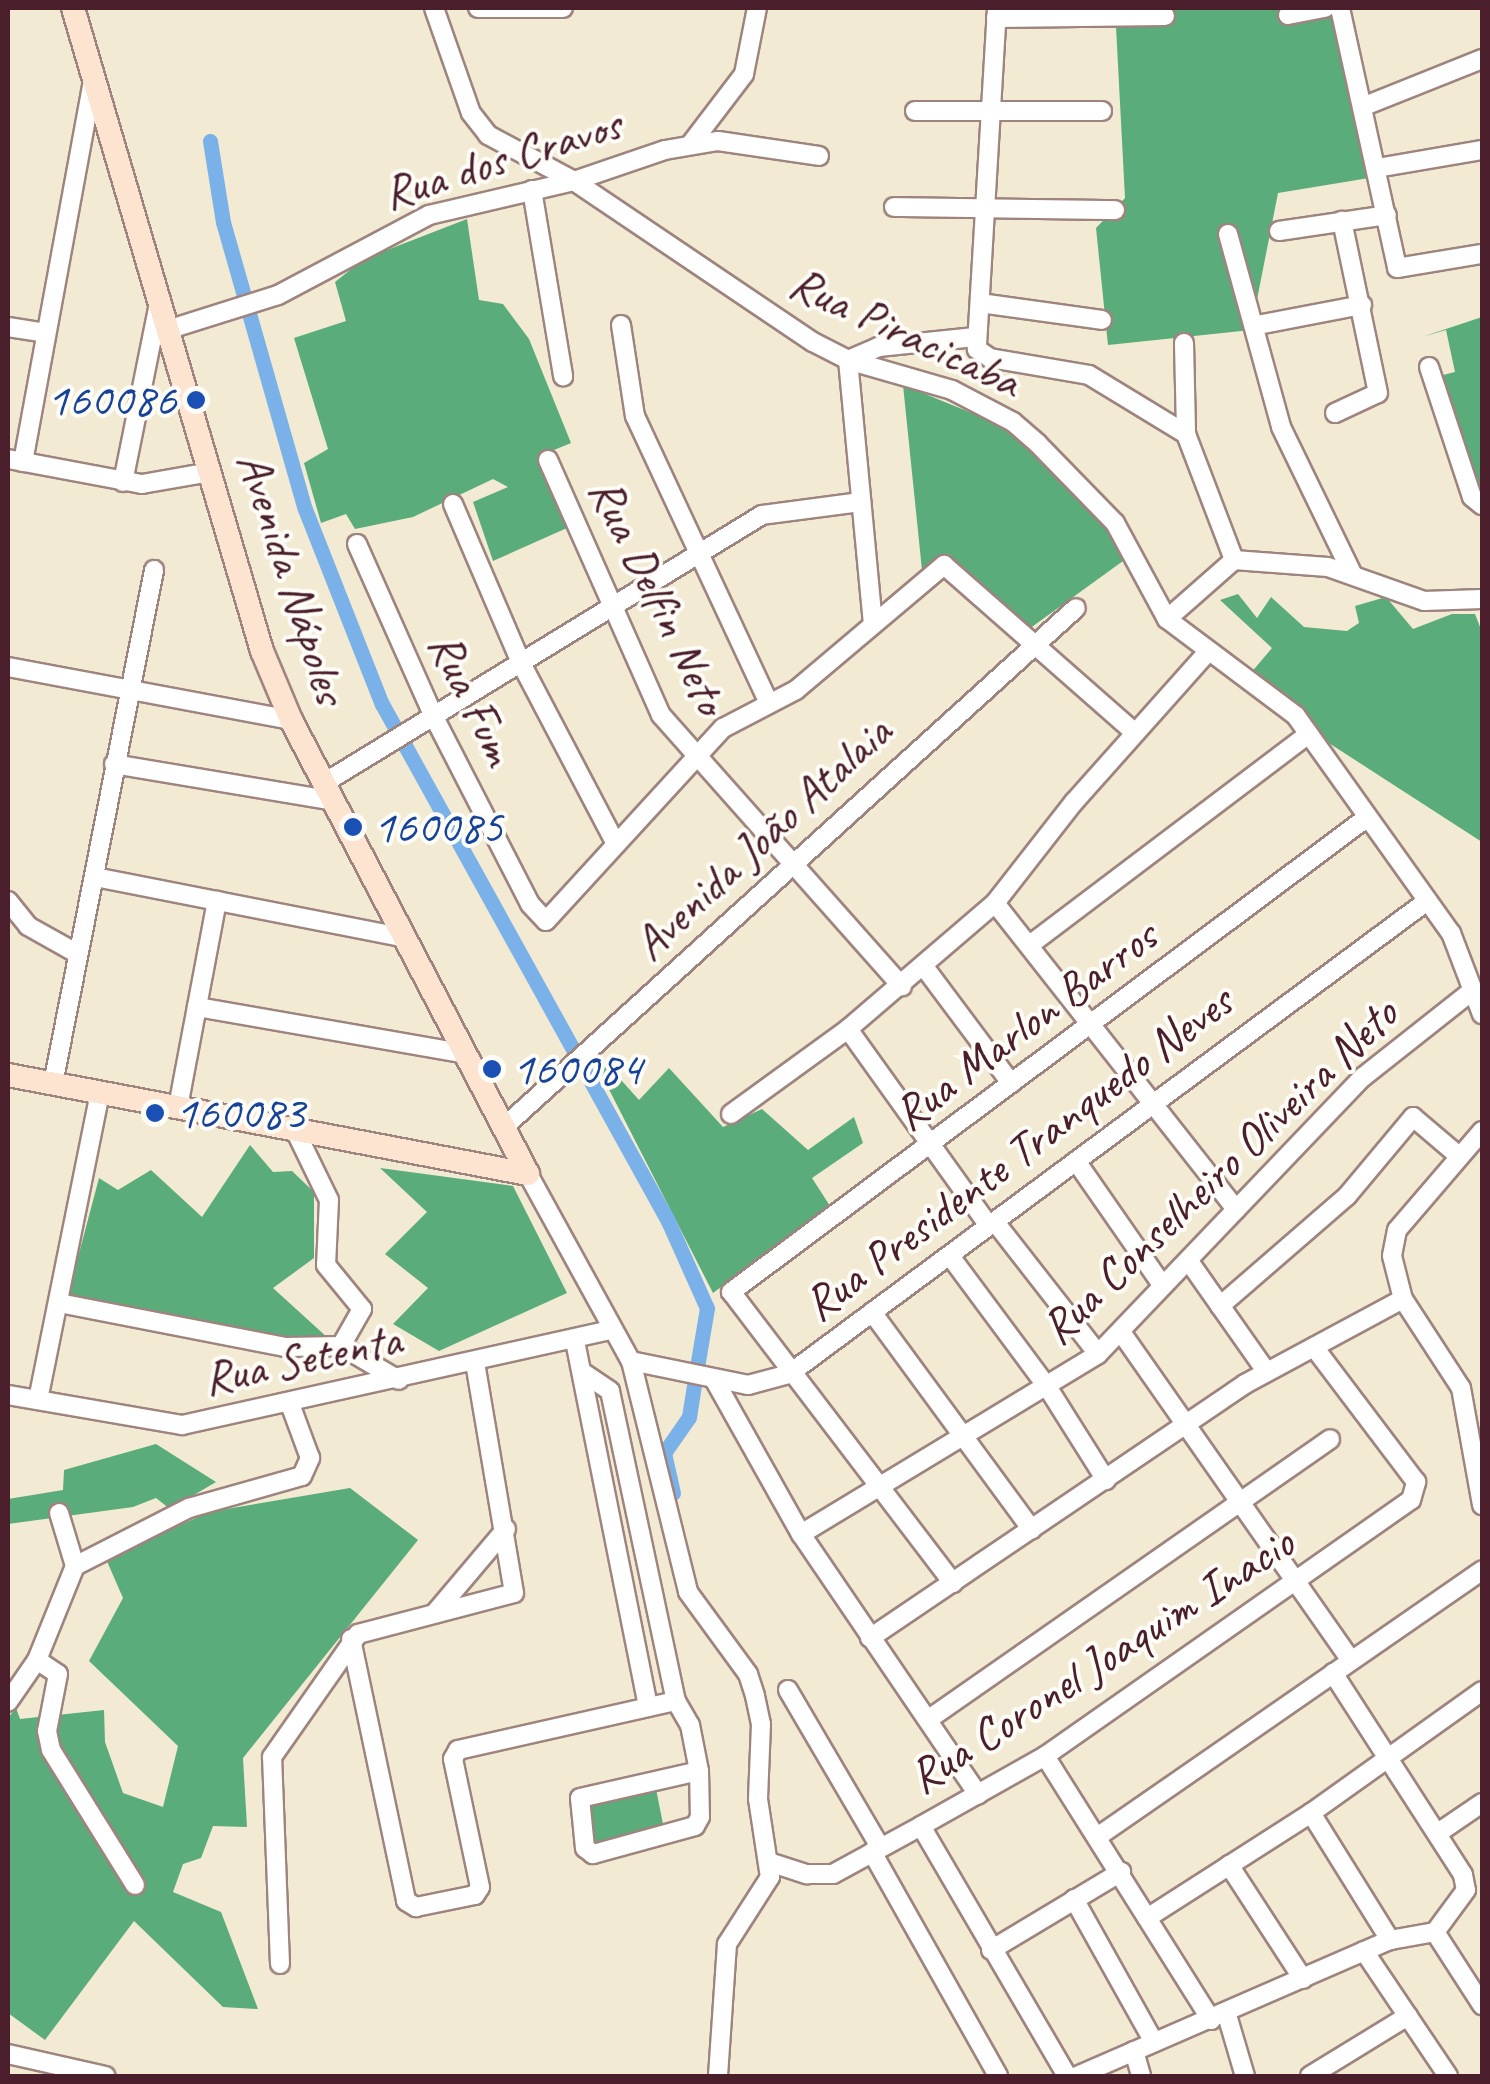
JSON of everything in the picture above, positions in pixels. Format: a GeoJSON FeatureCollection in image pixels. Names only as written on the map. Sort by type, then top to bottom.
{"type":"FeatureCollection","features":[{"type":"Feature","properties":{"kind":"main road","name":"Avenida Nápoles"},"geometry":{"type":"LineString","coordinates":[[73,8],[256,633],[291,720],[528,1174]]}},
{"type":"Feature","properties":{"kind":"main road"},"geometry":{"type":"LineString","coordinates":[[8,1076],[294,1126],[528,1174]]}},
{"type":"Feature","properties":{"kind":"street","name":"Rua Piracicaba"},"geometry":{"type":"LineString","coordinates":[[434,8],[478,126],[574,181],[714,279],[848,360],[952,390],[1012,422],[1115,523],[1167,619],[1206,654],[1284,705],[1309,734],[1365,820],[1451,934],[1482,1014]]}},
{"type":"Feature","properties":{"kind":"street"},"geometry":{"type":"LineString","coordinates":[[478,8],[563,8]]}},
{"type":"Feature","properties":{"kind":"street"},"geometry":{"type":"LineString","coordinates":[[690,144],[744,74],[757,8]]}},
{"type":"Feature","properties":{"kind":"street"},"geometry":{"type":"LineString","coordinates":[[1288,16],[1325,8]]}},
{"type":"Feature","properties":{"kind":"street"},"geometry":{"type":"LineString","coordinates":[[1340,8],[1398,268],[1482,254]]}},
{"type":"Feature","properties":{"kind":"street"},"geometry":{"type":"LineString","coordinates":[[1165,16],[997,13],[976,343],[990,358],[1090,375],[1186,434]]}},
{"type":"Feature","properties":{"kind":"street"},"geometry":{"type":"LineString","coordinates":[[1362,106],[1482,59]]}},
{"type":"Feature","properties":{"kind":"street"},"geometry":{"type":"LineString","coordinates":[[94,76],[46,333],[15,460],[123,482],[211,472]]}},
{"type":"Feature","properties":{"kind":"street"},"geometry":{"type":"LineString","coordinates":[[915,111],[989,114],[1102,111]]}},
{"type":"Feature","properties":{"kind":"street","name":"Rua dos Cravos"},"geometry":{"type":"LineString","coordinates":[[167,330],[249,306],[429,215],[574,181],[690,144],[748,143],[819,156]]}},
{"type":"Feature","properties":{"kind":"street"},"geometry":{"type":"LineString","coordinates":[[1377,168],[1482,150]]}},
{"type":"Feature","properties":{"kind":"street"},"geometry":{"type":"LineString","coordinates":[[532,190],[563,376]]}},
{"type":"Feature","properties":{"kind":"street"},"geometry":{"type":"LineString","coordinates":[[894,207],[1116,210]]}},
{"type":"Feature","properties":{"kind":"street"},"geometry":{"type":"LineString","coordinates":[[1279,231],[1387,215]]}},
{"type":"Feature","properties":{"kind":"street"},"geometry":{"type":"LineString","coordinates":[[1335,413],[1378,393],[1342,221]]}},
{"type":"Feature","properties":{"kind":"street"},"geometry":{"type":"LineString","coordinates":[[1228,234],[1258,325],[1281,427],[1352,573]]}},
{"type":"Feature","properties":{"kind":"street"},"geometry":{"type":"LineString","coordinates":[[123,482],[159,302]]}},
{"type":"Feature","properties":{"kind":"street"},"geometry":{"type":"LineString","coordinates":[[980,304],[1102,320]]}},
{"type":"Feature","properties":{"kind":"street"},"geometry":{"type":"LineString","coordinates":[[1258,325],[1362,305]]}},
{"type":"Feature","properties":{"kind":"street"},"geometry":{"type":"LineString","coordinates":[[621,325],[635,416],[695,553],[769,703]]}},
{"type":"Feature","properties":{"kind":"street"},"geometry":{"type":"LineString","coordinates":[[8,327],[46,333]]}},
{"type":"Feature","properties":{"kind":"street"},"geometry":{"type":"LineString","coordinates":[[873,624],[848,360],[878,348],[976,343]]}},
{"type":"Feature","properties":{"kind":"street"},"geometry":{"type":"LineString","coordinates":[[1184,343],[1186,434],[1234,560]]}},
{"type":"Feature","properties":{"kind":"street"},"geometry":{"type":"LineString","coordinates":[[1429,367],[1472,497],[1482,505]]}},
{"type":"Feature","properties":{"kind":"street","name":"Rua Delfin Neto"},"geometry":{"type":"LineString","coordinates":[[548,460],[661,715],[693,756],[902,986]]}},
{"type":"Feature","properties":{"kind":"street"},"geometry":{"type":"LineString","coordinates":[[114,764],[329,792],[399,736],[522,664],[695,553],[775,509],[860,502]]}},
{"type":"Feature","properties":{"kind":"street"},"geometry":{"type":"LineString","coordinates":[[453,504],[522,664],[616,844],[693,756],[738,717],[829,666],[873,624],[951,566],[1134,732]]}},
{"type":"Feature","properties":{"kind":"street","name":"Rua Fum"},"geometry":{"type":"LineString","coordinates":[[357,544],[433,715],[530,904],[546,921],[558,914],[616,844]]}},
{"type":"Feature","properties":{"kind":"street"},"geometry":{"type":"LineString","coordinates":[[1167,619],[1234,560],[1352,573],[1424,601],[1482,600]]}},
{"type":"Feature","properties":{"kind":"street"},"geometry":{"type":"LineString","coordinates":[[52,1084],[154,570]]}},
{"type":"Feature","properties":{"kind":"street","name":"Avenida João Atalaia"},"geometry":{"type":"LineString","coordinates":[[504,1127],[1034,642],[1076,608]]}},
{"type":"Feature","properties":{"kind":"street"},"geometry":{"type":"LineString","coordinates":[[731,1114],[848,1030],[995,904],[1134,732],[1206,654]]}},
{"type":"Feature","properties":{"kind":"street"},"geometry":{"type":"LineString","coordinates":[[8,669],[291,720]]}},
{"type":"Feature","properties":{"kind":"street"},"geometry":{"type":"LineString","coordinates":[[1030,944],[1309,734]]}},
{"type":"Feature","properties":{"kind":"street","name":"Rua Marlon Barros"},"geometry":{"type":"LineString","coordinates":[[788,1374],[731,1292],[1365,820]]}},
{"type":"Feature","properties":{"kind":"street"},"geometry":{"type":"LineString","coordinates":[[95,877],[406,938]]}},
{"type":"Feature","properties":{"kind":"street"},"geometry":{"type":"LineString","coordinates":[[178,1107],[217,900]]}},
{"type":"Feature","properties":{"kind":"street"},"geometry":{"type":"LineString","coordinates":[[8,901],[38,934],[78,954]]}},
{"type":"Feature","properties":{"kind":"street","name":"Rua Presidente Tranquedo Neves"},"geometry":{"type":"LineString","coordinates":[[631,1360],[748,1385],[788,1374],[1427,901]]}},
{"type":"Feature","properties":{"kind":"street"},"geometry":{"type":"LineString","coordinates":[[995,904],[1094,1024],[1236,1209]]}},
{"type":"Feature","properties":{"kind":"street"},"geometry":{"type":"LineString","coordinates":[[924,968],[1011,1084]]}},
{"type":"Feature","properties":{"kind":"street","name":"Rua Conselheiro Oliveira Neto"},"geometry":{"type":"LineString","coordinates":[[802,1534],[966,1438],[1098,1354],[1389,1052],[1474,990]]}},
{"type":"Feature","properties":{"kind":"street"},"geometry":{"type":"LineString","coordinates":[[197,1007],[466,1054]]}},
{"type":"Feature","properties":{"kind":"street"},"geometry":{"type":"LineString","coordinates":[[848,1030],[992,1224],[1098,1354]]}},
{"type":"Feature","properties":{"kind":"street"},"geometry":{"type":"LineString","coordinates":[[38,1400],[100,1093]]}},
{"type":"Feature","properties":{"kind":"street"},"geometry":{"type":"LineString","coordinates":[[1220,1306],[1347,1196],[1413,1117],[1458,1156]]}},
{"type":"Feature","properties":{"kind":"street"},"geometry":{"type":"LineString","coordinates":[[294,1126],[329,1200],[326,1265],[362,1309],[341,1346]]}},
{"type":"Feature","properties":{"kind":"street"},"geometry":{"type":"LineString","coordinates":[[1482,1130],[1398,1230],[1392,1256],[1402,1299],[1461,1388],[1476,1426],[1482,1503]]}},
{"type":"Feature","properties":{"kind":"street"},"geometry":{"type":"LineString","coordinates":[[1076,1162],[1162,1286]]}},
{"type":"Feature","properties":{"kind":"street","name":"Avenida Nápoles"},"geometry":{"type":"LineString","coordinates":[[528,1174],[631,1360],[688,1592],[748,1674],[761,1724],[758,1799],[769,1862]]}},
{"type":"Feature","properties":{"kind":"street"},"geometry":{"type":"LineString","coordinates":[[950,1256],[1048,1388],[1106,1480]]}},
{"type":"Feature","properties":{"kind":"street"},"geometry":{"type":"LineString","coordinates":[[1188,1260],[1266,1370]]}},
{"type":"Feature","properties":{"kind":"street"},"geometry":{"type":"LineString","coordinates":[[870,1638],[1266,1370],[1402,1299]]}},
{"type":"Feature","properties":{"kind":"street"},"geometry":{"type":"LineString","coordinates":[[59,1303],[286,1347],[341,1346],[399,1380]]}},
{"type":"Feature","properties":{"kind":"street"},"geometry":{"type":"LineString","coordinates":[[872,1312],[1032,1530]]}},
{"type":"Feature","properties":{"kind":"street","name":"Rua Setenta"},"geometry":{"type":"LineString","coordinates":[[8,1394],[170,1426],[290,1404],[612,1330]]}},
{"type":"Feature","properties":{"kind":"street"},"geometry":{"type":"LineString","coordinates":[[1121,1332],[1190,1423],[1351,1661]]}},
{"type":"Feature","properties":{"kind":"street"},"geometry":{"type":"LineString","coordinates":[[575,1340],[585,1374],[648,1707]]}},
{"type":"Feature","properties":{"kind":"street","name":"Rua Coronel Joaquim Inacio"},"geometry":{"type":"LineString","coordinates":[[769,1862],[823,1876],[978,1794],[1045,1756],[1411,1500],[1416,1482],[1314,1347]]}},
{"type":"Feature","properties":{"kind":"street"},"geometry":{"type":"LineString","coordinates":[[280,1964],[272,1757],[351,1639],[372,1627],[514,1593],[476,1363]]}},
{"type":"Feature","properties":{"kind":"street"},"geometry":{"type":"LineString","coordinates":[[585,1374],[610,1391],[676,1701],[690,1725],[698,1771],[700,1816],[694,1826],[593,1854],[586,1848],[580,1798],[698,1771]]}},
{"type":"Feature","properties":{"kind":"street"},"geometry":{"type":"LineString","coordinates":[[788,1374],[953,1582]]}},
{"type":"Feature","properties":{"kind":"street"},"geometry":{"type":"LineString","coordinates":[[715,1381],[802,1534],[978,1794]]}},
{"type":"Feature","properties":{"kind":"street"},"geometry":{"type":"LineString","coordinates":[[75,1566],[189,1508],[302,1476],[310,1458],[290,1404]]}},
{"type":"Feature","properties":{"kind":"street","name":"Rua Coronel Joaquim Inacio"},"geometry":{"type":"LineString","coordinates":[[929,1720],[1330,1439]]}},
{"type":"Feature","properties":{"kind":"street"},"geometry":{"type":"LineString","coordinates":[[8,1702],[37,1660],[75,1566],[59,1513]]}},
{"type":"Feature","properties":{"kind":"street"},"geometry":{"type":"LineString","coordinates":[[435,1614],[506,1529]]}},
{"type":"Feature","properties":{"kind":"street"},"geometry":{"type":"LineString","coordinates":[[1100,1835],[1482,1570]]}},
{"type":"Feature","properties":{"kind":"street"},"geometry":{"type":"LineString","coordinates":[[351,1639],[406,1901],[416,1907],[475,1895],[480,1887],[454,1759],[458,1750],[676,1701]]}},
{"type":"Feature","properties":{"kind":"street"},"geometry":{"type":"LineString","coordinates":[[37,1660],[58,1674],[47,1731],[51,1750],[135,1885]]}},
{"type":"Feature","properties":{"kind":"street"},"geometry":{"type":"LineString","coordinates":[[1077,2076],[1390,1940],[1435,1932],[1466,1890],[1438,1833],[1392,1756],[1334,1673]]}},
{"type":"Feature","properties":{"kind":"street"},"geometry":{"type":"LineString","coordinates":[[788,1690],[998,2076]]}},
{"type":"Feature","properties":{"kind":"street"},"geometry":{"type":"LineString","coordinates":[[1148,1918],[1312,1813],[1482,1691]]}},
{"type":"Feature","properties":{"kind":"street"},"geometry":{"type":"LineString","coordinates":[[1045,1756],[1100,1835],[1148,1918],[1219,2017],[1245,2076]]}},
{"type":"Feature","properties":{"kind":"street"},"geometry":{"type":"LineString","coordinates":[[1438,1833],[1482,1803]]}},
{"type":"Feature","properties":{"kind":"street"},"geometry":{"type":"LineString","coordinates":[[1312,1813],[1390,1940]]}},
{"type":"Feature","properties":{"kind":"street"},"geometry":{"type":"LineString","coordinates":[[921,1826],[1067,2076]]}},
{"type":"Feature","properties":{"kind":"street"},"geometry":{"type":"LineString","coordinates":[[718,2076],[728,1944],[770,1877],[769,1862]]}},
{"type":"Feature","properties":{"kind":"street"},"geometry":{"type":"LineString","coordinates":[[1228,1865],[1304,1979]]}},
{"type":"Feature","properties":{"kind":"street"},"geometry":{"type":"LineString","coordinates":[[991,1950],[1122,1872]]}},
{"type":"Feature","properties":{"kind":"street"},"geometry":{"type":"LineString","coordinates":[[1074,1899],[1154,2042]]}},
{"type":"Feature","properties":{"kind":"street"},"geometry":{"type":"LineString","coordinates":[[1435,1932],[1482,2002]]}},
{"type":"Feature","properties":{"kind":"street"},"geometry":{"type":"LineString","coordinates":[[1364,1951],[1448,2076]]}},
{"type":"Feature","properties":{"kind":"street"},"geometry":{"type":"LineString","coordinates":[[1310,2076],[1408,2016]]}},
{"type":"Feature","properties":{"kind":"street"},"geometry":{"type":"LineString","coordinates":[[1134,2051],[1141,2076]]}},
{"type":"Feature","properties":{"kind":"street"},"geometry":{"type":"LineString","coordinates":[[8,2054],[106,2076]]}},
{"type":"Feature","properties":{"kind":"green space"},"geometry":{"type":"Polygon","coordinates":[[[1115,8],[1346,8],[1332,15],[1369,178],[1278,193],[1251,330],[1108,345],[1096,228],[1125,198],[1115,8]]]}},
{"type":"Feature","properties":{"kind":"green space"},"geometry":{"type":"Polygon","coordinates":[[[467,219],[479,300],[503,304],[529,339],[571,443],[537,457],[567,528],[493,561],[473,502],[508,487],[493,479],[413,517],[355,529],[346,514],[321,523],[304,463],[328,449],[294,338],[346,321],[335,282],[364,259],[467,219]]]}},
{"type":"Feature","properties":{"kind":"green space"},"geometry":{"type":"Polygon","coordinates":[[[1482,317],[1482,494],[1477,494],[1439,376],[1455,372],[1446,330],[1422,337],[1482,317]]]}},
{"type":"Feature","properties":{"kind":"green space"},"geometry":{"type":"Polygon","coordinates":[[[903,385],[994,422],[1032,451],[1104,524],[1123,561],[1029,629],[949,554],[922,570],[903,385]]]}},
{"type":"Feature","properties":{"kind":"green space"},"geometry":{"type":"Polygon","coordinates":[[[1238,594],[1257,618],[1271,597],[1304,627],[1347,631],[1359,623],[1355,606],[1386,597],[1413,629],[1452,614],[1475,614],[1482,632],[1482,842],[1304,727],[1250,674],[1272,648],[1220,600],[1238,594]]]}},
{"type":"Feature","properties":{"kind":"green space"},"geometry":{"type":"Polygon","coordinates":[[[604,1061],[639,1100],[669,1068],[723,1127],[762,1109],[808,1150],[854,1117],[863,1143],[812,1178],[830,1206],[713,1293],[596,1064],[604,1061]]]}},
{"type":"Feature","properties":{"kind":"green space"},"geometry":{"type":"Polygon","coordinates":[[[250,1145],[273,1172],[292,1171],[314,1192],[314,1258],[273,1288],[329,1339],[303,1344],[68,1295],[99,1178],[118,1190],[151,1170],[202,1217],[250,1145]]]}},
{"type":"Feature","properties":{"kind":"green space"},"geometry":{"type":"Polygon","coordinates":[[[380,1168],[513,1186],[567,1293],[439,1351],[393,1324],[428,1288],[385,1254],[427,1212],[380,1168]]]}},
{"type":"Feature","properties":{"kind":"green space"},"geometry":{"type":"Polygon","coordinates":[[[156,1444],[216,1482],[170,1509],[156,1498],[133,1507],[8,1524],[8,1499],[63,1490],[64,1470],[156,1444]]]}},
{"type":"Feature","properties":{"kind":"green space"},"geometry":{"type":"Polygon","coordinates":[[[350,1488],[418,1540],[243,1758],[247,1827],[213,1826],[201,1858],[183,1864],[173,1892],[221,1912],[258,2009],[223,2007],[134,1921],[45,2040],[8,2013],[8,1718],[16,1708],[20,1719],[104,1710],[105,1742],[123,1793],[163,1807],[178,1746],[89,1661],[123,1598],[106,1559],[209,1512],[350,1488]]]}},
{"type":"Feature","properties":{"kind":"green space"},"geometry":{"type":"Polygon","coordinates":[[[656,1789],[664,1829],[596,1847],[589,1806],[656,1789]]]}},
{"type":"Feature","properties":{"kind":"waterway"},"geometry":{"type":"LineString","coordinates":[[210,141],[223,222],[305,509],[382,704],[668,1221],[707,1308],[697,1367]]}},
{"type":"Feature","properties":{"kind":"waterway"},"geometry":{"type":"LineString","coordinates":[[673,1493],[664,1453],[689,1417],[694,1385]]}},
{"type":"Feature","properties":{"kind":"place","name":"160086"},"geometry":{"type":"Point","coordinates":[196,400]}},
{"type":"Feature","properties":{"kind":"place","name":"160085"},"geometry":{"type":"Point","coordinates":[353,827]}},
{"type":"Feature","properties":{"kind":"place","name":"160084"},"geometry":{"type":"Point","coordinates":[492,1069]}},
{"type":"Feature","properties":{"kind":"place","name":"160083"},"geometry":{"type":"Point","coordinates":[155,1113]}}]}
